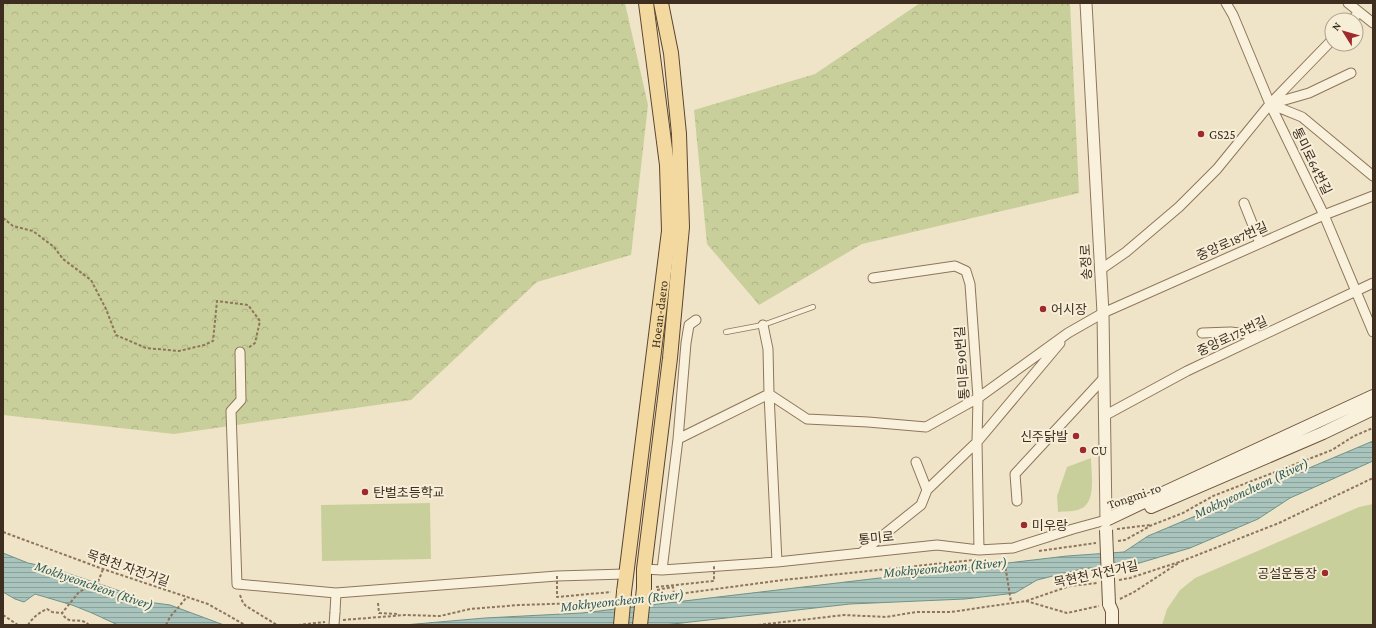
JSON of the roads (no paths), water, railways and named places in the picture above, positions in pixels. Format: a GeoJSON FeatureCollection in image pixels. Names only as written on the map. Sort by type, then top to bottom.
{"type":"FeatureCollection","features":[{"type":"Feature","properties":{"kind":"main road","name":"Hoean-daero"},"geometry":{"type":"LineString","coordinates":[[621,625],[625,574],[636,498],[669,231],[667,165],[646,3]]}},
{"type":"Feature","properties":{"kind":"main road","name":"Hoean-daero"},"geometry":{"type":"LineString","coordinates":[[640,625],[650,589],[644,569],[670,358],[682,227],[679,134],[671,53],[661,3]]}},
{"type":"Feature","properties":{"kind":"main road","name":"Tongmi-ro"},"geometry":{"type":"LineString","coordinates":[[1106,525],[1148,500],[1373,396]]}},
{"type":"Feature","properties":{"kind":"main road","name":"Tongmi-ro"},"geometry":{"type":"LineString","coordinates":[[1106,525],[1323,433],[1373,410]]}},
{"type":"Feature","properties":{"kind":"main road"},"geometry":{"type":"LineString","coordinates":[[1105,625],[1104,616],[1108,607],[1106,525]]}},
{"type":"Feature","properties":{"kind":"main road"},"geometry":{"type":"LineString","coordinates":[[1108,607],[1112,611],[1112,625]]}},
{"type":"Feature","properties":{"kind":"street","name":"송정로"},"geometry":{"type":"LineString","coordinates":[[1086,3],[1103,312],[1106,525]]}},
{"type":"Feature","properties":{"kind":"street","name":"통미로64번길"},"geometry":{"type":"LineString","coordinates":[[1226,3],[1234,15],[1270,104],[1324,215],[1373,332]]}},
{"type":"Feature","properties":{"kind":"street"},"geometry":{"type":"LineString","coordinates":[[1348,3],[1359,12]]}},
{"type":"Feature","properties":{"kind":"street"},"geometry":{"type":"LineString","coordinates":[[1364,16],[1373,23]]}},
{"type":"Feature","properties":{"kind":"street"},"geometry":{"type":"LineString","coordinates":[[1100,270],[1126,252],[1179,207],[1218,169],[1270,104],[1324,48]]}},
{"type":"Feature","properties":{"kind":"street"},"geometry":{"type":"LineString","coordinates":[[1270,104],[1310,93],[1351,73]]}},
{"type":"Feature","properties":{"kind":"street"},"geometry":{"type":"LineString","coordinates":[[1270,104],[1302,117],[1373,176]]}},
{"type":"Feature","properties":{"kind":"street","name":"중앙로187번길"},"geometry":{"type":"LineString","coordinates":[[1068,333],[1103,312],[1324,215],[1373,196]]}},
{"type":"Feature","properties":{"kind":"street"},"geometry":{"type":"LineString","coordinates":[[1244,203],[1260,243]]}},
{"type":"Feature","properties":{"kind":"street","name":"통미로90번길"},"geometry":{"type":"LineString","coordinates":[[873,278],[955,266],[966,271],[970,284],[978,398],[977,442],[979,550]]}},
{"type":"Feature","properties":{"kind":"street","name":"중앙로175번길"},"geometry":{"type":"LineString","coordinates":[[1104,416],[1186,371],[1373,284]]}},
{"type":"Feature","properties":{"kind":"street"},"geometry":{"type":"LineString","coordinates":[[662,570],[678,439],[686,344],[689,325],[696,320]]}},
{"type":"Feature","properties":{"kind":"street"},"geometry":{"type":"LineString","coordinates":[[763,325],[768,349],[777,562]]}},
{"type":"Feature","properties":{"kind":"street"},"geometry":{"type":"LineString","coordinates":[[1202,333],[1231,332],[1261,336]]}},
{"type":"Feature","properties":{"kind":"street"},"geometry":{"type":"LineString","coordinates":[[769,394],[807,419],[926,426],[978,398],[1068,333]]}},
{"type":"Feature","properties":{"kind":"street"},"geometry":{"type":"LineString","coordinates":[[861,553],[921,504],[927,490],[977,442],[1068,333]]}},
{"type":"Feature","properties":{"kind":"street"},"geometry":{"type":"LineString","coordinates":[[240,352],[241,400],[231,411],[237,584],[336,593],[557,576],[625,574]]}},
{"type":"Feature","properties":{"kind":"street"},"geometry":{"type":"LineString","coordinates":[[1017,501],[1015,474],[1103,380]]}},
{"type":"Feature","properties":{"kind":"street"},"geometry":{"type":"LineString","coordinates":[[678,439],[769,394]]}},
{"type":"Feature","properties":{"kind":"street"},"geometry":{"type":"LineString","coordinates":[[916,462],[927,490]]}},
{"type":"Feature","properties":{"kind":"street","name":"통미로"},"geometry":{"type":"LineString","coordinates":[[644,569],[662,570],[777,562],[937,545],[979,550],[1013,548],[1073,529],[1106,525]]}},
{"type":"Feature","properties":{"kind":"street"},"geometry":{"type":"LineString","coordinates":[[334,625],[336,593]]}},
{"type":"Feature","properties":{"kind":"lane"},"geometry":{"type":"LineString","coordinates":[[726,332],[763,325],[813,307]]}},
{"type":"Feature","properties":{"kind":"lane"},"geometry":{"type":"LineString","coordinates":[[1108,607],[1108,625]]}},
{"type":"Feature","properties":{"kind":"water"},"geometry":{"type":"Polygon","coordinates":[[[1373,441],[1373,461],[1290,498],[1258,519],[1190,548],[1136,564],[1081,569],[1037,580],[1015,593],[965,599],[850,604],[664,625],[404,625],[485,618],[582,613],[1067,556],[1124,552],[1148,536],[1373,441]]]}},
{"type":"Feature","properties":{"kind":"water","name":"Mokhyeoncheon (River)"},"geometry":{"type":"Polygon","coordinates":[[[3,553],[28,563],[52,568],[148,602],[170,605],[224,625],[118,625],[72,605],[35,594],[24,602],[3,592],[3,553]]]}},
{"type":"Feature","properties":{"kind":"place","name":"GS25"},"geometry":{"type":"Point","coordinates":[1201,134]}},
{"type":"Feature","properties":{"kind":"place","name":"어시장"},"geometry":{"type":"Point","coordinates":[1043,309]}},
{"type":"Feature","properties":{"kind":"place","name":"신주닭발"},"geometry":{"type":"Point","coordinates":[1076,436]}},
{"type":"Feature","properties":{"kind":"place","name":"CU"},"geometry":{"type":"Point","coordinates":[1083,450]}},
{"type":"Feature","properties":{"kind":"place","name":"탄벌초등학교"},"geometry":{"type":"Point","coordinates":[365,492]}},
{"type":"Feature","properties":{"kind":"place","name":"미우랑"},"geometry":{"type":"Point","coordinates":[1024,525]}},
{"type":"Feature","properties":{"kind":"place","name":"공설운동장"},"geometry":{"type":"Point","coordinates":[1325,573]}}]}
